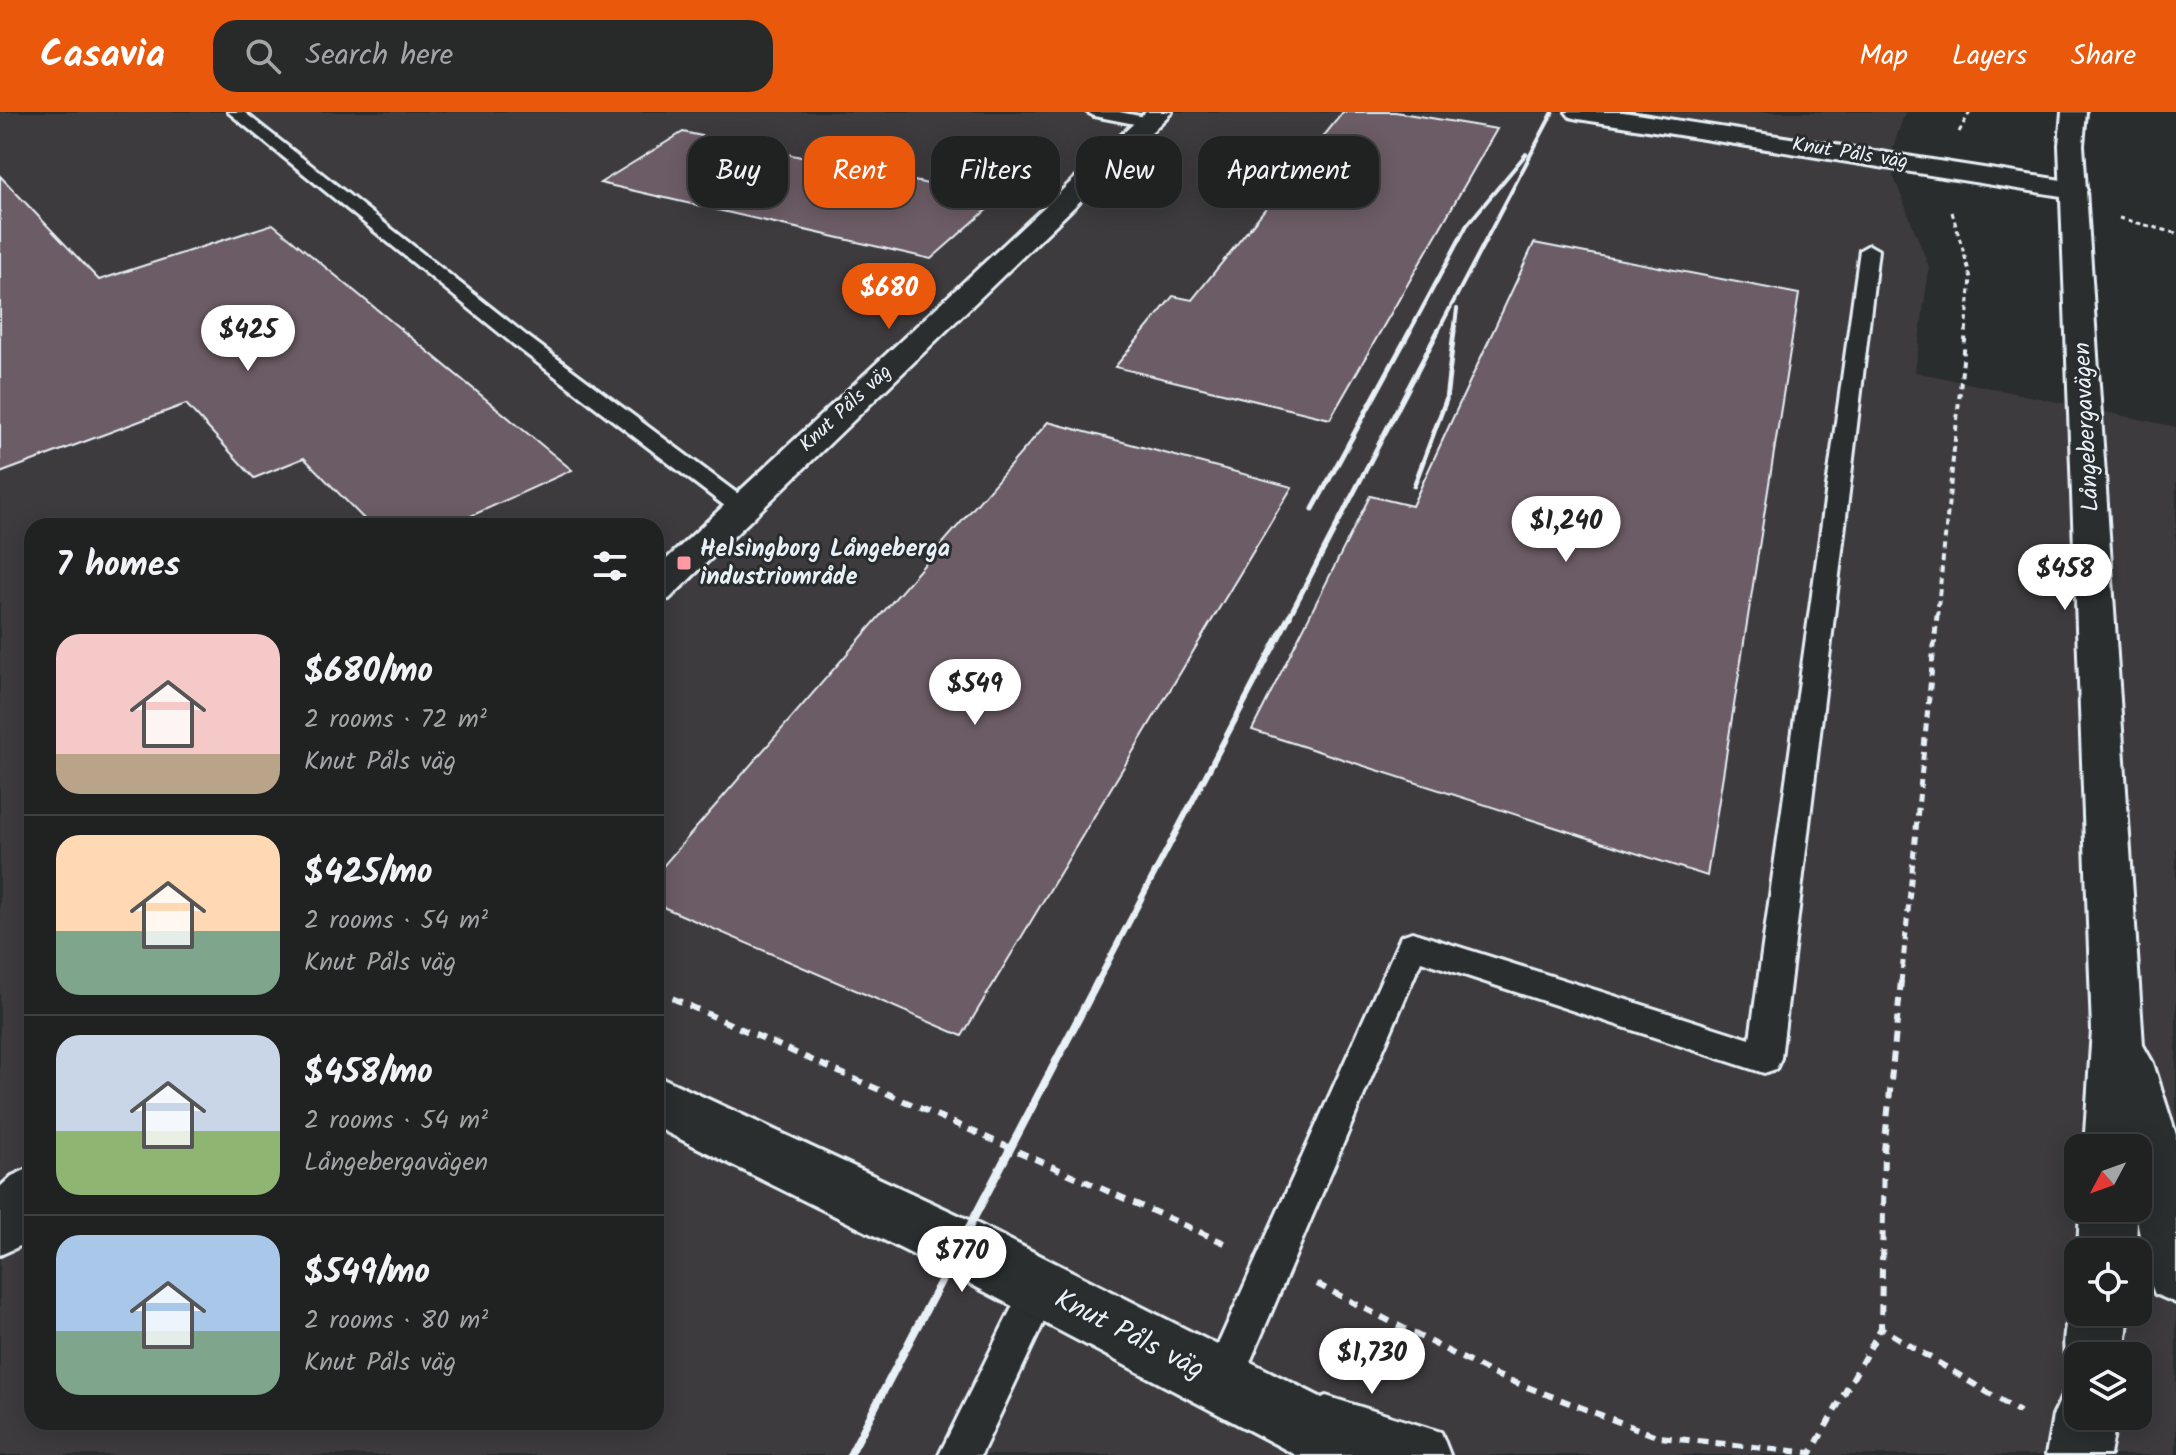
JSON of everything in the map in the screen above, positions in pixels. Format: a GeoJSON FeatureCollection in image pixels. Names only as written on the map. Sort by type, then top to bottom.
{"type":"FeatureCollection","features":[{"type":"Feature","properties":{"kind":"street","name":"Knut Påls väg"},"geometry":{"type":"LineString","coordinates":[[1578,112],[1946,169],[2075,200]]}},
{"type":"Feature","properties":{"kind":"street","name":"Långebergavägen"},"geometry":{"type":"LineString","coordinates":[[2074,112],[2071,145],[2118,1030],[2113,1134]]}},
{"type":"Feature","properties":{"kind":"street","name":"Knut Påls väg"},"geometry":{"type":"LineString","coordinates":[[664,582],[1155,117]]}},
{"type":"Feature","properties":{"kind":"street","name":"Långebergavägen"},"geometry":{"type":"LineString","coordinates":[[2118,1030],[2155,1157],[2176,1273]]}},
{"type":"Feature","properties":{"kind":"street","name":"Knut Påls väg"},"geometry":{"type":"LineString","coordinates":[[664,1104],[959,1246],[1301,1421],[1353,1455]]}},
{"type":"Feature","properties":{"kind":"street"},"geometry":{"type":"LineString","coordinates":[[0,1226],[24,1203]]}},
{"type":"Feature","properties":{"kind":"street","name":"Knut Påls väg"},"geometry":{"type":"LineString","coordinates":[[1301,1421],[1418,1455]]}},
{"type":"Feature","properties":{"kind":"lane"},"geometry":{"type":"LineString","coordinates":[[235,112],[520,340],[742,508]]}},
{"type":"Feature","properties":{"kind":"lane"},"geometry":{"type":"LineString","coordinates":[[1094,112],[1155,117]]}},
{"type":"Feature","properties":{"kind":"lane"},"geometry":{"type":"LineString","coordinates":[[1222,1381],[1412,945],[1764,1058],[1869,250]]}},
{"type":"Feature","properties":{"kind":"lane"},"geometry":{"type":"LineString","coordinates":[[960,1455],[1040,1290]]}},
{"type":"Feature","properties":{"kind":"path"},"geometry":{"type":"LineString","coordinates":[[1970,112],[1944,153],[1952,214],[1971,278],[1884,1151],[1881,1328],[2081,1440]]}},
{"type":"Feature","properties":{"kind":"path"},"geometry":{"type":"LineString","coordinates":[[2075,200],[2176,233]]}},
{"type":"Feature","properties":{"kind":"shaded area"},"geometry":{"type":"Polygon","coordinates":[[[0,112],[1905,112],[1888,162],[1929,267],[1915,372],[2176,427],[2176,1455],[0,1455],[0,112]]]}},
{"type":"Feature","properties":{"kind":"building"},"geometry":{"type":"Polygon","coordinates":[[[1343,112],[1395,112],[1497,129],[1330,419],[1115,367],[1173,296],[1192,300],[1266,208],[1379,208],[1379,136],[1324,136],[1343,112]]]}},
{"type":"Feature","properties":{"kind":"building"},"geometry":{"type":"Polygon","coordinates":[[[683,132],[702,136],[688,136],[688,203],[600,183],[683,132]]]}},
{"type":"Feature","properties":{"kind":"building"},"geometry":{"type":"Polygon","coordinates":[[[788,154],[804,158],[804,208],[915,208],[915,181],[931,185],[931,208],[989,208],[931,259],[709,208],[788,208],[788,154]]]}},
{"type":"Feature","properties":{"kind":"building"},"geometry":{"type":"Polygon","coordinates":[[[0,176],[99,280],[273,224],[572,470],[467,518],[363,518],[304,458],[254,478],[186,404],[0,473],[0,176]]]}},
{"type":"Feature","properties":{"kind":"building"},"geometry":{"type":"Polygon","coordinates":[[[1534,243],[1799,294],[1707,876],[1252,730],[1370,496],[1412,506],[1534,243]]]}},
{"type":"Feature","properties":{"kind":"building"},"geometry":{"type":"Polygon","coordinates":[[[1048,422],[1292,487],[962,1036],[664,907],[664,865],[1048,422]]]}},
{"type":"Feature","properties":{"kind":"railway"},"geometry":{"type":"LineString","coordinates":[[1437,333],[1553,112]]}},
{"type":"Feature","properties":{"kind":"railway"},"geometry":{"type":"LineString","coordinates":[[1409,333],[1467,225],[1526,154]]}},
{"type":"Feature","properties":{"kind":"railway"},"geometry":{"type":"LineString","coordinates":[[1454,333],[1457,309]]}},
{"type":"Feature","properties":{"kind":"railway"},"geometry":{"type":"LineString","coordinates":[[1313,509],[1410,331]]}},
{"type":"Feature","properties":{"kind":"railway"},"geometry":{"type":"LineString","coordinates":[[1289,617],[1438,331]]}},
{"type":"Feature","properties":{"kind":"railway"},"geometry":{"type":"LineString","coordinates":[[1414,486],[1446,400],[1454,331]]}},
{"type":"Feature","properties":{"kind":"railway"},"geometry":{"type":"LineString","coordinates":[[1097,983],[1290,615]]}},
{"type":"Feature","properties":{"kind":"railway"},"geometry":{"type":"LineString","coordinates":[[850,1455],[1098,981]]}},
{"type":"Feature","properties":{"kind":"place","name":"Helsingborg Långeberga industriområde"},"geometry":{"type":"Point","coordinates":[684,563]}}]}
